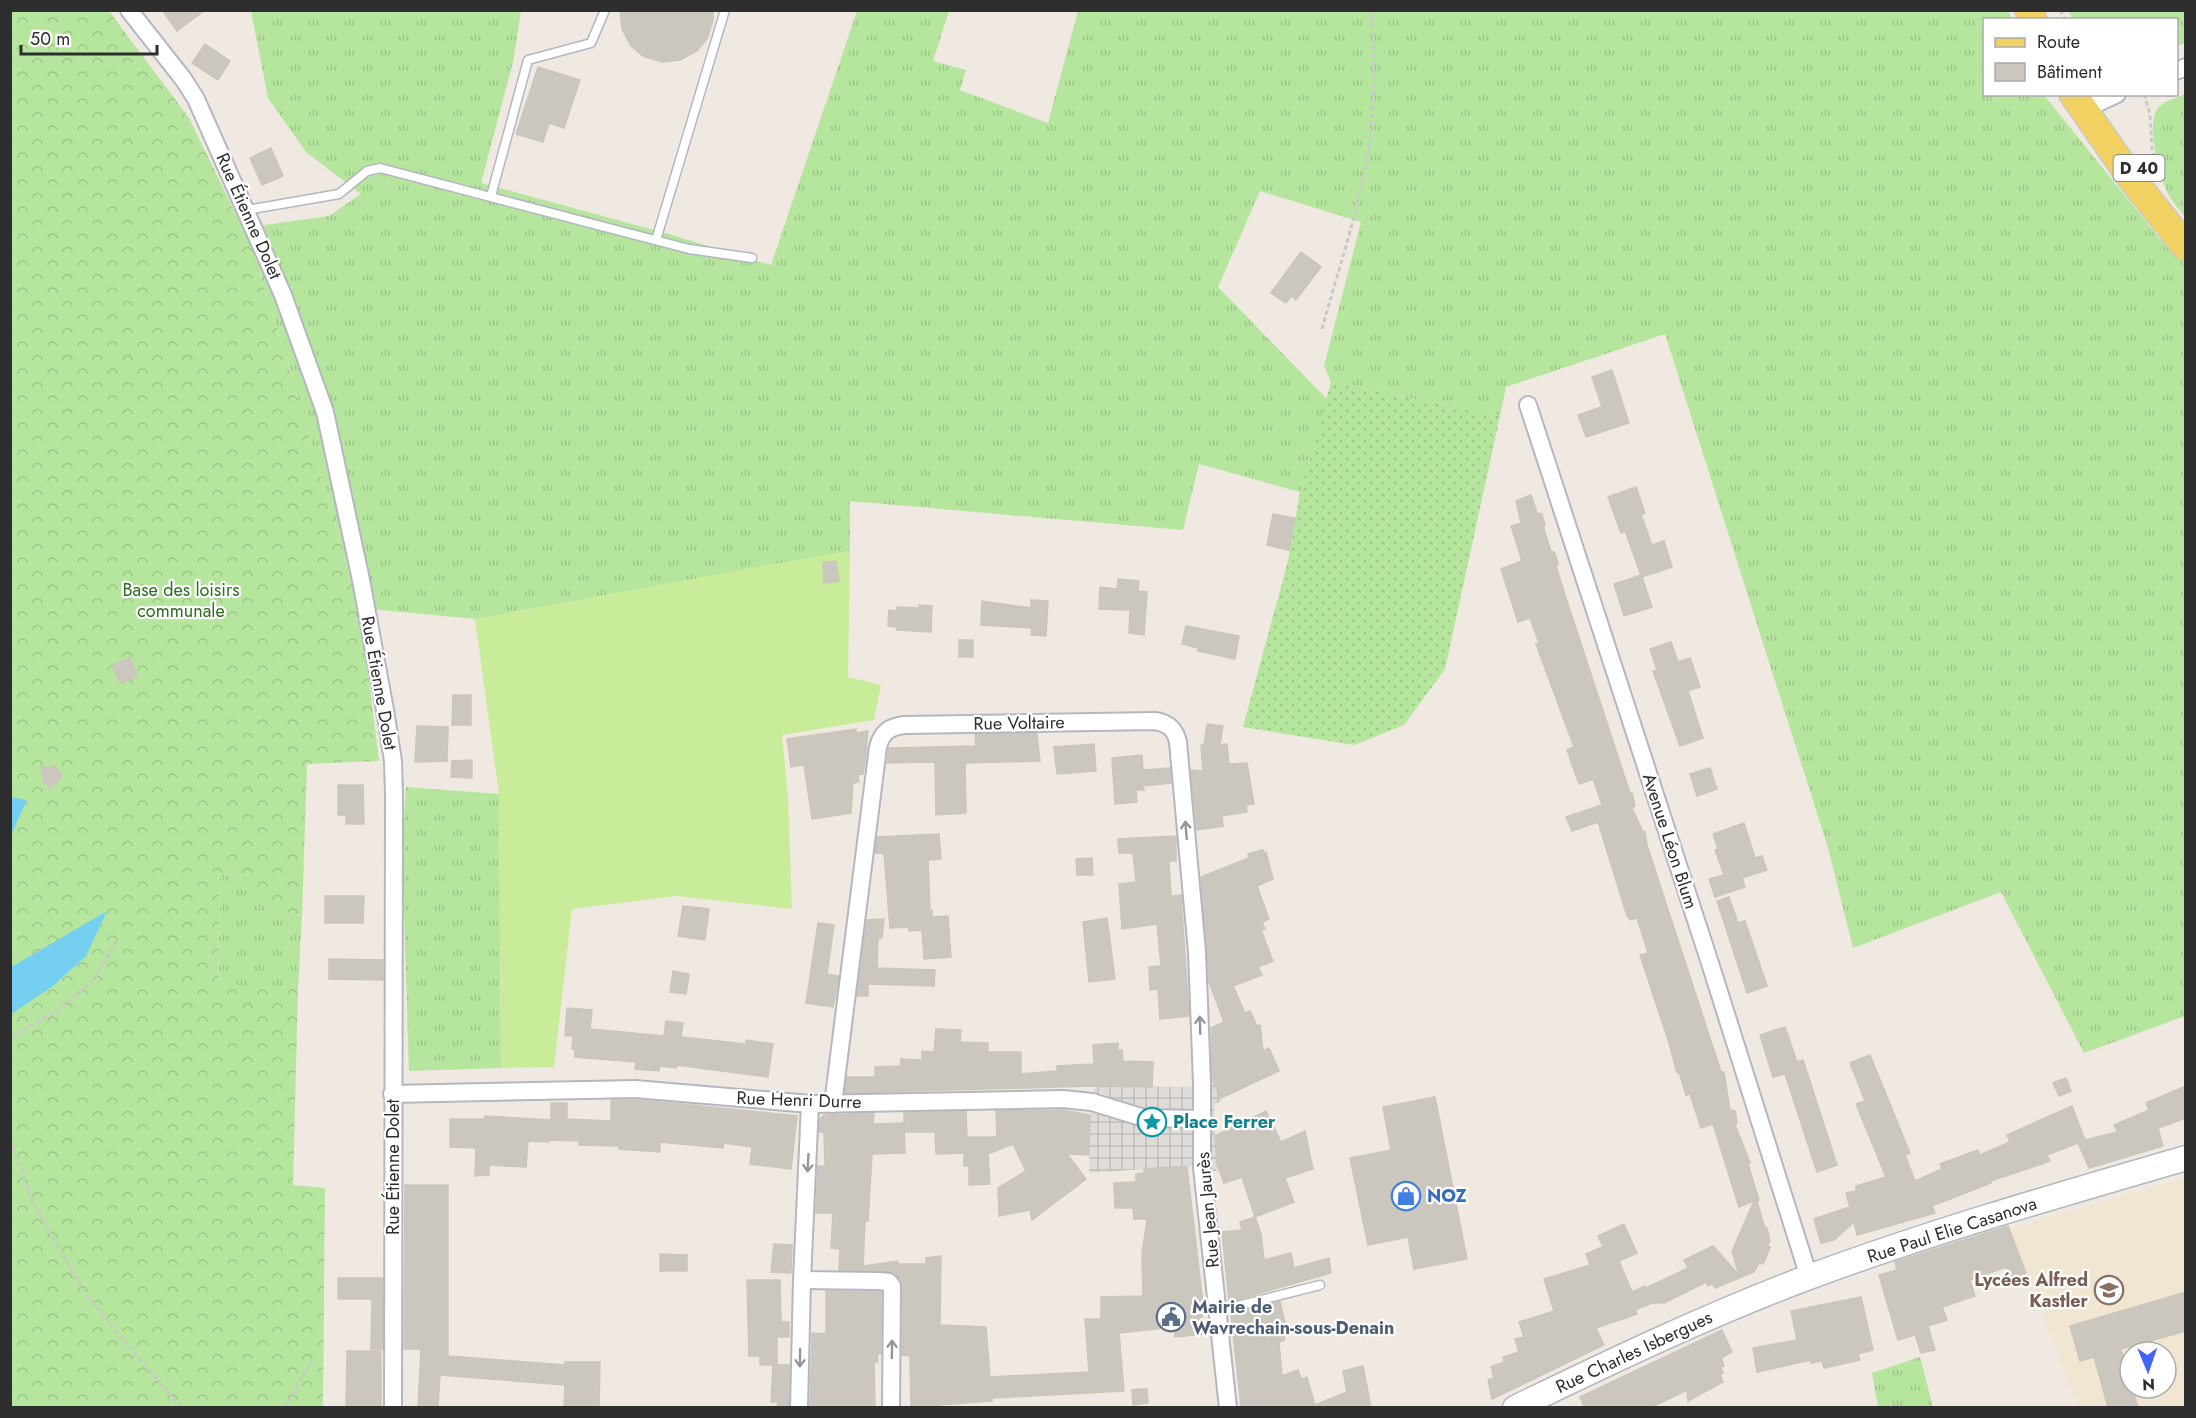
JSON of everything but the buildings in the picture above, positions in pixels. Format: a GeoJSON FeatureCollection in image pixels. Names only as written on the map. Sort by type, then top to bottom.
{"type":"FeatureCollection","features":[{"type":"Feature","properties":{"kind":"main road","name":"D 40"},"geometry":{"type":"LineString","coordinates":[[2093,99],[2138,186],[2186,244]]}},
{"type":"Feature","properties":{"kind":"main road","name":"Rue Paul Elie Casanova"},"geometry":{"type":"LineString","coordinates":[[1721,1312],[1809,1277],[1973,1221],[2186,1158]]}},
{"type":"Feature","properties":{"kind":"main road","name":"Rue Charles Isbergues"},"geometry":{"type":"LineString","coordinates":[[1515,1407],[1721,1312]]}},
{"type":"Feature","properties":{"kind":"street","name":"Rue Étienne Dolet"},"geometry":{"type":"LineString","coordinates":[[129,10],[184,80],[196,99],[283,294],[324,412],[361,580],[386,710],[393,761],[394,794],[393,1407]]}},
{"type":"Feature","properties":{"kind":"street","name":"Avenue Léon Blum"},"geometry":{"type":"LineString","coordinates":[[1528,405],[1709,960],[1809,1277]]}},
{"type":"Feature","properties":{"kind":"street","name":"Rue Voltaire"},"geometry":{"type":"LineString","coordinates":[[833,1104],[878,747],[884,734],[895,726],[904,725],[1155,721],[1167,724],[1176,735],[1178,742],[1197,952],[1202,1083]]}},
{"type":"Feature","properties":{"kind":"street","name":"Rue Jean Jaurès"},"geometry":{"type":"LineString","coordinates":[[1202,1083],[1202,1168],[1228,1407]]}},
{"type":"Feature","properties":{"kind":"street","name":"Rue Henri Durre"},"geometry":{"type":"LineString","coordinates":[[392,1094],[635,1089],[810,1104],[1075,1100],[1103,1105],[1143,1118],[1203,1119]]}},
{"type":"Feature","properties":{"kind":"street"},"geometry":{"type":"LineString","coordinates":[[799,1407],[810,1104]]}},
{"type":"Feature","properties":{"kind":"street"},"geometry":{"type":"LineString","coordinates":[[802,1280],[879,1281],[889,1282],[892,1286],[891,1407]]}},
{"type":"Feature","properties":{"kind":"lane"},"geometry":{"type":"LineString","coordinates":[[491,196],[528,60],[591,43],[605,10]]}},
{"type":"Feature","properties":{"kind":"lane"},"geometry":{"type":"LineString","coordinates":[[657,240],[725,10]]}},
{"type":"Feature","properties":{"kind":"lane"},"geometry":{"type":"LineString","coordinates":[[247,210],[339,194],[367,171],[380,168],[698,251],[752,258]]}},
{"type":"Feature","properties":{"kind":"lane"},"geometry":{"type":"LineString","coordinates":[[1218,1311],[1320,1285]]}},
{"type":"Feature","properties":{"kind":"path"},"geometry":{"type":"LineString","coordinates":[[1322,329],[1364,176],[1374,80],[1371,10]]}},
{"type":"Feature","properties":{"kind":"path"},"geometry":{"type":"LineString","coordinates":[[2145,96],[2150,114],[2151,139],[2156,163]]}},
{"type":"Feature","properties":{"kind":"path"},"geometry":{"type":"LineString","coordinates":[[10,1037],[59,1010],[95,978],[118,939]]}},
{"type":"Feature","properties":{"kind":"path"},"geometry":{"type":"LineString","coordinates":[[10,1141],[33,1203],[86,1295],[181,1407]]}},
{"type":"Feature","properties":{"kind":"path"},"geometry":{"type":"LineString","coordinates":[[285,1407],[312,1360]]}},
{"type":"Feature","properties":{"kind":"shaded area","name":"Place Ferrer"},"geometry":{"type":"Polygon","coordinates":[[[1195,1082],[1215,1085],[1222,1101],[1214,1105],[1217,1172],[1183,1166],[1089,1173],[1090,1115],[1095,1086],[1191,1087],[1195,1082]]]}},
{"type":"Feature","properties":{"kind":"shaded area","name":"Lycées Alfred Kastler"},"geometry":{"type":"Polygon","coordinates":[[[2185,1178],[2185,1407],[2079,1407],[2009,1229],[2185,1178]]]}},
{"type":"Feature","properties":{"kind":"green space","name":"Base des loisirs communale"},"geometry":{"type":"Polygon","coordinates":[[[10,11],[109,11],[189,118],[253,249],[360,608],[379,761],[307,764],[302,915],[266,910],[247,876],[220,873],[218,986],[298,988],[293,1185],[325,1188],[323,1407],[11,1407],[10,11]]]}},
{"type":"Feature","properties":{"kind":"green space"},"geometry":{"type":"Polygon","coordinates":[[[251,11],[521,11],[513,62],[481,183],[665,233],[771,265],[857,11],[949,11],[933,61],[966,70],[960,90],[1048,123],[1078,11],[2008,11],[2012,18],[1983,18],[1983,96],[2045,96],[2159,238],[2185,261],[2185,1016],[2084,1053],[2001,892],[1853,948],[1828,848],[1665,334],[1506,387],[1500,416],[1331,382],[1324,366],[1361,222],[1260,191],[1218,287],[1327,399],[1300,492],[1199,464],[1183,530],[850,501],[850,551],[475,619],[360,608],[253,249],[243,228],[329,216],[361,194],[306,152],[268,98],[251,11]]]}},
{"type":"Feature","properties":{"kind":"green space"},"geometry":{"type":"Polygon","coordinates":[[[2069,11],[2185,11],[2185,43],[2178,46],[2178,18],[2072,18],[2069,11]]]}},
{"type":"Feature","properties":{"kind":"green space"},"geometry":{"type":"Polygon","coordinates":[[[2185,94],[2185,217],[2165,188],[2156,152],[2153,127],[2157,109],[2166,102],[2185,94]]]}},
{"type":"Feature","properties":{"kind":"green space"},"geometry":{"type":"Polygon","coordinates":[[[1331,382],[1500,416],[1445,669],[1404,725],[1354,745],[1243,727],[1288,561],[1300,492],[1331,382]]]}},
{"type":"Feature","properties":{"kind":"green space"},"geometry":{"type":"Polygon","coordinates":[[[850,551],[848,677],[881,685],[874,720],[782,735],[788,796],[792,909],[676,896],[572,909],[554,1067],[501,1068],[499,794],[475,619],[850,551]]]}},
{"type":"Feature","properties":{"kind":"green space"},"geometry":{"type":"Polygon","coordinates":[[[406,787],[499,794],[501,1068],[409,1071],[402,848],[406,787]]]}},
{"type":"Feature","properties":{"kind":"green space"},"geometry":{"type":"Polygon","coordinates":[[[220,873],[247,876],[266,910],[302,915],[298,988],[218,987],[220,873]]]}},
{"type":"Feature","properties":{"kind":"green space"},"geometry":{"type":"Polygon","coordinates":[[[1920,1357],[1933,1407],[1878,1407],[1872,1373],[1920,1357]]]}},
{"type":"Feature","properties":{"kind":"water"},"geometry":{"type":"Polygon","coordinates":[[[10,797],[27,800],[11,835],[10,797]]]}},
{"type":"Feature","properties":{"kind":"water"},"geometry":{"type":"Polygon","coordinates":[[[107,911],[86,956],[53,986],[11,1014],[11,965],[13,966],[107,911]]]}},
{"type":"Feature","properties":{"kind":"place","name":"Place Ferrer"},"geometry":{"type":"Point","coordinates":[1152,1122]}},
{"type":"Feature","properties":{"kind":"place","name":"NOZ"},"geometry":{"type":"Point","coordinates":[1406,1196]}},
{"type":"Feature","properties":{"kind":"place","name":"Lycées Alfred Kastler"},"geometry":{"type":"Point","coordinates":[2109,1290]}},
{"type":"Feature","properties":{"kind":"place","name":"Mairie de Wavrechain-sous-Denain"},"geometry":{"type":"Point","coordinates":[1171,1317]}}]}
